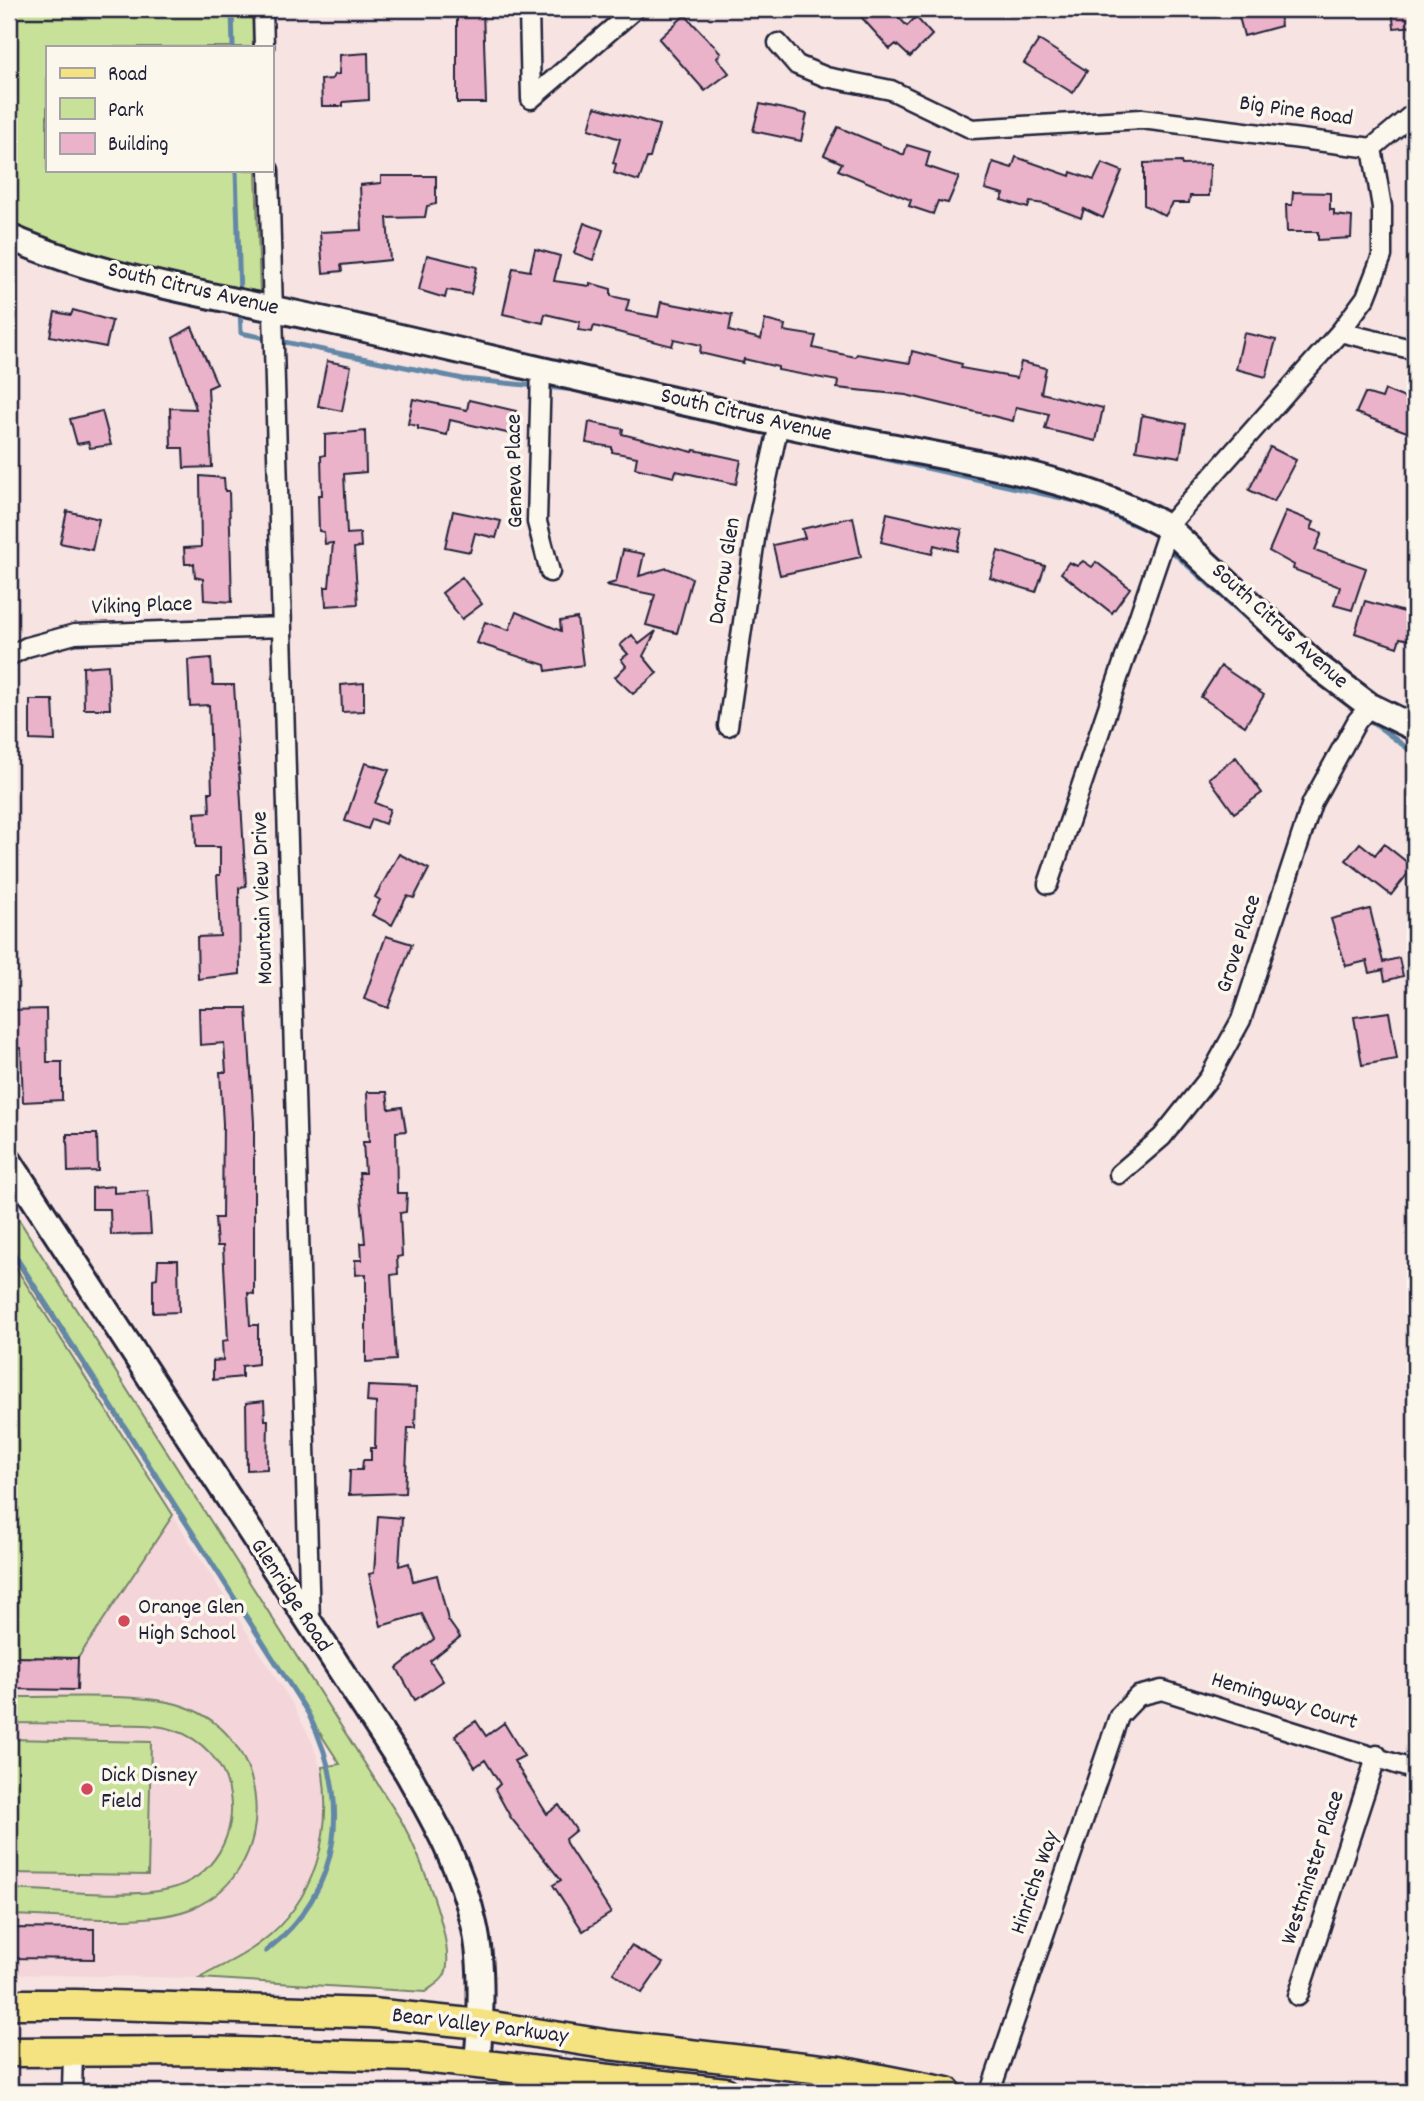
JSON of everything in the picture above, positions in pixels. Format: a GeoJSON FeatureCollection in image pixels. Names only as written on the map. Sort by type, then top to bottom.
{"type":"FeatureCollection","features":[{"type":"Feature","properties":{"kind":"main road","name":"Bear Valley Parkway"},"geometry":{"type":"LineString","coordinates":[[9,2004],[372,2014],[480,2024],[610,2045],[839,2071],[947,2092]]}},
{"type":"Feature","properties":{"kind":"main road","name":"Bear Valley Parkway"},"geometry":{"type":"LineString","coordinates":[[9,2052],[355,2054],[477,2063],[606,2085],[725,2092]]}},
{"type":"Feature","properties":{"kind":"street"},"geometry":{"type":"LineString","coordinates":[[263,9],[264,46]]}},
{"type":"Feature","properties":{"kind":"street"},"geometry":{"type":"LineString","coordinates":[[529,9],[531,99],[635,9]]}},
{"type":"Feature","properties":{"kind":"street","name":"Big Pine Road"},"geometry":{"type":"LineString","coordinates":[[778,43],[797,65],[826,77],[891,90],[972,129],[1142,119],[1372,148],[1382,207],[1382,256],[1366,297],[1340,332],[1168,527]]}},
{"type":"Feature","properties":{"kind":"street"},"geometry":{"type":"LineString","coordinates":[[1372,148],[1415,112]]}},
{"type":"Feature","properties":{"kind":"street","name":"Mountain View Drive"},"geometry":{"type":"LineString","coordinates":[[269,172],[310,1625]]}},
{"type":"Feature","properties":{"kind":"street","name":"South Citrus Avenue"},"geometry":{"type":"LineString","coordinates":[[9,237],[123,278],[273,308],[779,424],[1078,486],[1143,513],[1168,527],[1316,665],[1370,706],[1415,728]]}},
{"type":"Feature","properties":{"kind":"street"},"geometry":{"type":"LineString","coordinates":[[1340,332],[1415,351]]}},
{"type":"Feature","properties":{"kind":"street","name":"Geneva Place"},"geometry":{"type":"LineString","coordinates":[[541,369],[537,522],[550,572]]}},
{"type":"Feature","properties":{"kind":"street","name":"Darrow Glen"},"geometry":{"type":"LineString","coordinates":[[728,726],[757,525],[779,424]]}},
{"type":"Feature","properties":{"kind":"street"},"geometry":{"type":"LineString","coordinates":[[1048,884],[1168,527]]}},
{"type":"Feature","properties":{"kind":"street","name":"Viking Place"},"geometry":{"type":"LineString","coordinates":[[9,656],[27,647],[75,634],[281,627]]}},
{"type":"Feature","properties":{"kind":"street","name":"Grove Place"},"geometry":{"type":"LineString","coordinates":[[1119,1174],[1163,1138],[1209,1078],[1241,1020],[1312,803],[1357,721],[1370,706]]}},
{"type":"Feature","properties":{"kind":"street","name":"Glenridge Road"},"geometry":{"type":"LineString","coordinates":[[9,1161],[407,1772],[446,1842],[475,1925],[480,2024],[477,2063]]}},
{"type":"Feature","properties":{"kind":"street","name":"Hemingway Court"},"geometry":{"type":"LineString","coordinates":[[1138,1696],[1162,1690],[1377,1755],[1415,1770]]}},
{"type":"Feature","properties":{"kind":"street","name":"Hinrichs Way"},"geometry":{"type":"LineString","coordinates":[[990,2092],[1119,1716],[1138,1696]]}},
{"type":"Feature","properties":{"kind":"street","name":"Westminster Place"},"geometry":{"type":"LineString","coordinates":[[1298,1996],[1377,1755]]}},
{"type":"Feature","properties":{"kind":"street"},"geometry":{"type":"LineString","coordinates":[[72,2092],[73,2052]]}},
{"type":"Feature","properties":{"kind":"shaded area","name":"Orange Glen High School"},"geometry":{"type":"Polygon","coordinates":[[[9,1257],[293,1705],[313,1744],[324,1781],[326,1802],[322,1845],[313,1874],[299,1901],[261,1943],[199,1978],[9,1974],[9,1257]]]}},
{"type":"Feature","properties":{"kind":"green space"},"geometry":{"type":"Polygon","coordinates":[[[9,9],[252,9],[253,46],[46,46],[46,172],[256,172],[260,292],[127,269],[9,226],[9,9]]]}},
{"type":"Feature","properties":{"kind":"green space"},"geometry":{"type":"Polygon","coordinates":[[[9,1204],[402,1822],[434,1897],[445,1942],[447,1960],[444,1977],[425,1992],[199,1978],[260,1943],[295,1907],[316,1864],[322,1841],[325,1792],[322,1767],[340,1764],[9,1251],[9,1204]]]}},
{"type":"Feature","properties":{"kind":"green space"},"geometry":{"type":"Polygon","coordinates":[[[9,1257],[173,1515],[78,1658],[9,1657],[9,1257]]]}},
{"type":"Feature","properties":{"kind":"green space"},"geometry":{"type":"Polygon","coordinates":[[[9,1697],[145,1699],[183,1706],[213,1722],[235,1745],[250,1773],[256,1804],[253,1835],[242,1865],[222,1890],[193,1908],[152,1917],[103,1919],[9,1915],[9,1889],[133,1893],[152,1892],[185,1884],[210,1865],[219,1852],[226,1838],[231,1806],[222,1770],[210,1753],[184,1734],[150,1725],[9,1723],[9,1697]]]}},
{"type":"Feature","properties":{"kind":"green space"},"geometry":{"type":"Polygon","coordinates":[[[9,1739],[151,1742],[148,1875],[9,1873],[9,1739]]]}},
{"type":"Feature","properties":{"kind":"building"},"geometry":{"type":"Polygon","coordinates":[[[457,9],[483,9],[486,103],[457,103],[457,9]]]}},
{"type":"Feature","properties":{"kind":"building"},"geometry":{"type":"Polygon","coordinates":[[[854,9],[891,9],[907,26],[916,17],[932,35],[910,57],[896,44],[890,49],[854,9]]]}},
{"type":"Feature","properties":{"kind":"building"},"geometry":{"type":"Polygon","coordinates":[[[1237,9],[1278,9],[1281,26],[1244,36],[1237,9]]]}},
{"type":"Feature","properties":{"kind":"building"},"geometry":{"type":"Polygon","coordinates":[[[1392,9],[1415,9],[1415,26],[1394,28],[1392,9]]]}},
{"type":"Feature","properties":{"kind":"building"},"geometry":{"type":"Polygon","coordinates":[[[685,15],[721,53],[717,58],[729,73],[705,91],[659,39],[685,15]]]}},
{"type":"Feature","properties":{"kind":"building"},"geometry":{"type":"Polygon","coordinates":[[[1039,40],[1087,71],[1073,93],[1024,63],[1039,40]]]}},
{"type":"Feature","properties":{"kind":"building"},"geometry":{"type":"Polygon","coordinates":[[[368,53],[369,100],[343,102],[343,106],[322,106],[321,80],[332,79],[339,74],[340,55],[368,53]]]}},
{"type":"Feature","properties":{"kind":"building"},"geometry":{"type":"Polygon","coordinates":[[[760,104],[807,114],[801,141],[753,131],[760,104]]]}},
{"type":"Feature","properties":{"kind":"building"},"geometry":{"type":"Polygon","coordinates":[[[595,107],[659,125],[650,158],[647,158],[639,181],[614,173],[616,164],[613,163],[620,139],[589,129],[595,107]]]}},
{"type":"Feature","properties":{"kind":"building"},"geometry":{"type":"Polygon","coordinates":[[[838,127],[904,155],[907,145],[930,152],[926,166],[959,177],[948,203],[938,201],[933,214],[909,206],[911,200],[838,170],[842,163],[824,155],[838,127]]]}},
{"type":"Feature","properties":{"kind":"building"},"geometry":{"type":"Polygon","coordinates":[[[1016,157],[1070,176],[1071,172],[1094,180],[1102,163],[1122,171],[1103,218],[1084,209],[1081,218],[1045,204],[1030,202],[1028,208],[1001,200],[1004,194],[985,189],[993,162],[1012,168],[1016,157]]]}},
{"type":"Feature","properties":{"kind":"building"},"geometry":{"type":"Polygon","coordinates":[[[1181,162],[1182,165],[1210,164],[1209,196],[1190,196],[1189,203],[1173,203],[1165,216],[1144,205],[1144,163],[1181,162]]]}},
{"type":"Feature","properties":{"kind":"building"},"geometry":{"type":"Polygon","coordinates":[[[381,176],[436,176],[436,204],[427,206],[425,217],[387,218],[390,260],[341,265],[342,271],[323,273],[320,232],[362,230],[360,185],[381,183],[381,176]]]}},
{"type":"Feature","properties":{"kind":"building"},"geometry":{"type":"Polygon","coordinates":[[[1293,192],[1330,193],[1330,210],[1334,210],[1334,215],[1352,217],[1351,238],[1318,240],[1318,232],[1287,232],[1286,205],[1292,205],[1293,192]]]}},
{"type":"Feature","properties":{"kind":"building"},"geometry":{"type":"Polygon","coordinates":[[[584,223],[603,230],[593,260],[574,253],[584,223]]]}},
{"type":"Feature","properties":{"kind":"building"},"geometry":{"type":"Polygon","coordinates":[[[535,249],[560,256],[554,281],[590,286],[590,283],[611,289],[611,296],[629,300],[626,311],[658,317],[661,302],[732,315],[729,331],[761,339],[765,320],[785,325],[784,331],[816,336],[813,348],[855,357],[857,354],[910,363],[912,351],[962,364],[961,368],[1017,378],[1021,362],[1046,368],[1041,393],[1103,408],[1096,441],[1045,429],[1049,414],[1016,407],[1013,421],[906,395],[837,388],[838,381],[778,370],[778,367],[744,359],[743,363],[700,353],[701,345],[674,339],[672,346],[594,326],[592,332],[578,330],[580,322],[545,314],[543,323],[503,314],[513,268],[530,271],[535,249]]]}},
{"type":"Feature","properties":{"kind":"building"},"geometry":{"type":"Polygon","coordinates":[[[427,255],[477,267],[471,294],[447,290],[445,298],[419,290],[427,255]]]}},
{"type":"Feature","properties":{"kind":"building"},"geometry":{"type":"Polygon","coordinates":[[[73,310],[112,321],[106,347],[50,336],[55,312],[71,315],[73,310]]]}},
{"type":"Feature","properties":{"kind":"building"},"geometry":{"type":"Polygon","coordinates":[[[192,327],[217,384],[208,388],[212,467],[184,468],[183,448],[171,448],[170,408],[196,409],[173,338],[192,327]]]}},
{"type":"Feature","properties":{"kind":"building"},"geometry":{"type":"Polygon","coordinates":[[[1244,333],[1276,340],[1266,377],[1236,369],[1244,333]]]}},
{"type":"Feature","properties":{"kind":"building"},"geometry":{"type":"Polygon","coordinates":[[[327,361],[351,366],[342,411],[318,406],[327,361]]]}},
{"type":"Feature","properties":{"kind":"building"},"geometry":{"type":"Polygon","coordinates":[[[1385,390],[1415,402],[1415,435],[1356,413],[1365,393],[1382,398],[1385,390]]]}},
{"type":"Feature","properties":{"kind":"building"},"geometry":{"type":"Polygon","coordinates":[[[413,399],[467,410],[469,400],[516,411],[511,434],[450,420],[447,435],[418,429],[418,426],[408,424],[413,399]]]}},
{"type":"Feature","properties":{"kind":"building"},"geometry":{"type":"Polygon","coordinates":[[[102,411],[111,445],[90,448],[88,442],[77,444],[70,419],[102,411]]]}},
{"type":"Feature","properties":{"kind":"building"},"geometry":{"type":"Polygon","coordinates":[[[1142,415],[1186,424],[1180,457],[1136,450],[1142,415]]]}},
{"type":"Feature","properties":{"kind":"building"},"geometry":{"type":"Polygon","coordinates":[[[589,422],[623,429],[622,434],[693,452],[694,450],[741,460],[736,484],[676,471],[674,477],[635,468],[637,457],[612,452],[612,447],[586,443],[589,422]]]}},
{"type":"Feature","properties":{"kind":"building"},"geometry":{"type":"Polygon","coordinates":[[[365,431],[366,472],[344,474],[347,534],[360,533],[361,547],[354,548],[358,604],[326,606],[325,587],[329,587],[333,543],[325,544],[324,532],[319,531],[318,495],[322,495],[321,456],[325,455],[325,435],[365,431]]]}},
{"type":"Feature","properties":{"kind":"building"},"geometry":{"type":"Polygon","coordinates":[[[1270,447],[1296,460],[1274,502],[1249,490],[1270,447]]]}},
{"type":"Feature","properties":{"kind":"building"},"geometry":{"type":"Polygon","coordinates":[[[200,476],[224,478],[225,491],[229,491],[232,602],[204,600],[203,579],[195,577],[194,564],[185,564],[184,548],[201,547],[200,476]]]}},
{"type":"Feature","properties":{"kind":"building"},"geometry":{"type":"Polygon","coordinates":[[[67,511],[99,519],[92,550],[60,543],[67,511]]]}},
{"type":"Feature","properties":{"kind":"building"},"geometry":{"type":"Polygon","coordinates":[[[453,511],[501,521],[496,538],[475,533],[470,552],[445,547],[453,511]]]}},
{"type":"Feature","properties":{"kind":"building"},"geometry":{"type":"Polygon","coordinates":[[[1286,511],[1314,522],[1311,529],[1322,533],[1315,550],[1366,568],[1352,610],[1334,605],[1340,587],[1293,569],[1294,565],[1269,551],[1286,511]]]}},
{"type":"Feature","properties":{"kind":"building"},"geometry":{"type":"Polygon","coordinates":[[[887,513],[962,530],[957,551],[934,545],[932,554],[881,542],[887,513]]]}},
{"type":"Feature","properties":{"kind":"building"},"geometry":{"type":"Polygon","coordinates":[[[853,517],[861,557],[780,575],[773,545],[805,538],[802,529],[853,517]]]}},
{"type":"Feature","properties":{"kind":"building"},"geometry":{"type":"Polygon","coordinates":[[[623,550],[644,554],[639,576],[667,568],[692,578],[677,633],[646,625],[655,595],[606,585],[616,582],[623,550]]]}},
{"type":"Feature","properties":{"kind":"building"},"geometry":{"type":"Polygon","coordinates":[[[998,551],[1045,566],[1036,592],[990,578],[998,551]]]}},
{"type":"Feature","properties":{"kind":"building"},"geometry":{"type":"Polygon","coordinates":[[[1083,561],[1092,567],[1096,562],[1130,588],[1112,613],[1061,573],[1069,562],[1077,566],[1083,561]]]}},
{"type":"Feature","properties":{"kind":"building"},"geometry":{"type":"Polygon","coordinates":[[[462,577],[482,604],[462,619],[442,593],[462,577]]]}},
{"type":"Feature","properties":{"kind":"building"},"geometry":{"type":"Polygon","coordinates":[[[1365,601],[1415,615],[1415,641],[1400,638],[1397,647],[1355,633],[1365,601]]]}},
{"type":"Feature","properties":{"kind":"building"},"geometry":{"type":"Polygon","coordinates":[[[516,612],[561,631],[560,621],[577,618],[583,665],[546,671],[545,665],[477,643],[485,622],[509,630],[516,612]]]}},
{"type":"Feature","properties":{"kind":"building"},"geometry":{"type":"Polygon","coordinates":[[[656,631],[643,656],[657,673],[633,694],[615,677],[626,666],[621,659],[628,654],[620,645],[632,635],[639,644],[656,631]]]}},
{"type":"Feature","properties":{"kind":"building"},"geometry":{"type":"Polygon","coordinates":[[[211,658],[213,685],[234,685],[246,886],[239,888],[240,974],[198,979],[197,937],[220,936],[217,875],[220,875],[220,847],[196,847],[195,813],[210,812],[209,792],[212,792],[209,705],[190,706],[188,660],[211,658]]]}},
{"type":"Feature","properties":{"kind":"building"},"geometry":{"type":"Polygon","coordinates":[[[108,665],[110,709],[84,709],[83,667],[108,665]]]}},
{"type":"Feature","properties":{"kind":"building"},"geometry":{"type":"Polygon","coordinates":[[[1221,666],[1264,695],[1245,726],[1201,697],[1221,666]]]}},
{"type":"Feature","properties":{"kind":"building"},"geometry":{"type":"Polygon","coordinates":[[[364,683],[364,711],[342,712],[341,685],[364,683]]]}},
{"type":"Feature","properties":{"kind":"building"},"geometry":{"type":"Polygon","coordinates":[[[30,700],[53,700],[55,741],[30,740],[30,700]]]}},
{"type":"Feature","properties":{"kind":"building"},"geometry":{"type":"Polygon","coordinates":[[[1236,757],[1262,793],[1234,813],[1209,778],[1236,757]]]}},
{"type":"Feature","properties":{"kind":"building"},"geometry":{"type":"Polygon","coordinates":[[[365,763],[389,770],[375,803],[390,809],[385,824],[372,819],[368,829],[345,821],[365,763]]]}},
{"type":"Feature","properties":{"kind":"building"},"geometry":{"type":"Polygon","coordinates":[[[1360,843],[1375,855],[1384,844],[1413,867],[1391,895],[1346,860],[1360,843]]]}},
{"type":"Feature","properties":{"kind":"building"},"geometry":{"type":"Polygon","coordinates":[[[399,854],[429,869],[414,898],[407,896],[392,925],[372,915],[380,900],[375,897],[399,854]]]}},
{"type":"Feature","properties":{"kind":"building"},"geometry":{"type":"Polygon","coordinates":[[[1370,909],[1383,962],[1399,958],[1403,976],[1385,981],[1383,970],[1370,973],[1367,961],[1346,966],[1331,919],[1370,909]]]}},
{"type":"Feature","properties":{"kind":"building"},"geometry":{"type":"Polygon","coordinates":[[[386,936],[412,944],[388,1008],[364,999],[386,936]]]}},
{"type":"Feature","properties":{"kind":"building"},"geometry":{"type":"Polygon","coordinates":[[[199,1008],[247,1008],[254,1123],[254,1294],[248,1293],[250,1325],[258,1325],[258,1364],[242,1366],[242,1377],[213,1380],[213,1361],[223,1360],[222,1341],[228,1340],[223,1246],[217,1246],[215,1218],[222,1218],[223,1124],[220,1072],[226,1072],[224,1043],[200,1045],[199,1008]]]}},
{"type":"Feature","properties":{"kind":"building"},"geometry":{"type":"Polygon","coordinates":[[[46,1009],[47,1062],[62,1062],[62,1100],[23,1102],[21,1048],[9,1049],[9,1010],[46,1009]]]}},
{"type":"Feature","properties":{"kind":"building"},"geometry":{"type":"Polygon","coordinates":[[[1389,1012],[1397,1059],[1362,1065],[1354,1017],[1389,1012]]]}},
{"type":"Feature","properties":{"kind":"building"},"geometry":{"type":"Polygon","coordinates":[[[367,1092],[387,1092],[389,1109],[402,1107],[406,1131],[396,1132],[397,1193],[407,1193],[406,1212],[400,1213],[402,1256],[397,1257],[398,1274],[391,1275],[396,1360],[366,1362],[366,1274],[356,1275],[355,1260],[362,1260],[361,1243],[365,1243],[359,1173],[365,1173],[363,1142],[369,1142],[367,1092]]]}},
{"type":"Feature","properties":{"kind":"building"},"geometry":{"type":"Polygon","coordinates":[[[67,1134],[97,1134],[98,1171],[68,1172],[67,1134]]]}},
{"type":"Feature","properties":{"kind":"building"},"geometry":{"type":"Polygon","coordinates":[[[114,1186],[114,1193],[148,1191],[151,1234],[111,1235],[110,1209],[92,1209],[92,1188],[114,1186]]]}},
{"type":"Feature","properties":{"kind":"building"},"geometry":{"type":"Polygon","coordinates":[[[158,1260],[178,1260],[179,1312],[153,1313],[153,1279],[157,1278],[158,1260]]]}},
{"type":"Feature","properties":{"kind":"building"},"geometry":{"type":"Polygon","coordinates":[[[368,1386],[416,1388],[415,1428],[408,1428],[405,1493],[349,1495],[350,1470],[362,1470],[363,1460],[371,1460],[371,1448],[375,1448],[376,1403],[367,1402],[368,1386]]]}},
{"type":"Feature","properties":{"kind":"building"},"geometry":{"type":"Polygon","coordinates":[[[264,1401],[265,1420],[268,1420],[267,1469],[247,1470],[246,1403],[264,1401]]]}},
{"type":"Feature","properties":{"kind":"building"},"geometry":{"type":"Polygon","coordinates":[[[378,1516],[402,1518],[399,1566],[409,1563],[413,1581],[437,1575],[448,1620],[460,1637],[430,1661],[443,1681],[415,1700],[397,1668],[434,1639],[422,1614],[381,1626],[369,1574],[374,1573],[378,1516]]]}},
{"type":"Feature","properties":{"kind":"building"},"geometry":{"type":"Polygon","coordinates":[[[9,1657],[78,1658],[77,1690],[9,1689],[9,1657]]]}},
{"type":"Feature","properties":{"kind":"building"},"geometry":{"type":"Polygon","coordinates":[[[476,1721],[486,1736],[504,1723],[524,1756],[514,1761],[547,1814],[559,1805],[576,1830],[565,1839],[566,1843],[611,1913],[583,1931],[553,1885],[561,1880],[511,1818],[495,1789],[500,1784],[485,1760],[475,1767],[455,1735],[476,1721]]]}},
{"type":"Feature","properties":{"kind":"building"},"geometry":{"type":"Polygon","coordinates":[[[9,1928],[94,1929],[94,1959],[9,1958],[9,1928]]]}},
{"type":"Feature","properties":{"kind":"building"},"geometry":{"type":"Polygon","coordinates":[[[631,1946],[663,1963],[642,1993],[613,1973],[631,1946]]]}},
{"type":"Feature","properties":{"kind":"waterway"},"geometry":{"type":"LineString","coordinates":[[232,9],[233,46]]}},
{"type":"Feature","properties":{"kind":"waterway"},"geometry":{"type":"LineString","coordinates":[[236,172],[240,296]]}},
{"type":"Feature","properties":{"kind":"waterway"},"geometry":{"type":"LineString","coordinates":[[240,309],[241,333],[463,379],[576,390]]}},
{"type":"Feature","properties":{"kind":"waterway"},"geometry":{"type":"LineString","coordinates":[[832,447],[1084,503],[1153,533],[1160,540]]}},
{"type":"Feature","properties":{"kind":"waterway"},"geometry":{"type":"LineString","coordinates":[[1167,547],[1264,634]]}},
{"type":"Feature","properties":{"kind":"waterway"},"geometry":{"type":"LineString","coordinates":[[1327,688],[1415,754]]}},
{"type":"Feature","properties":{"kind":"waterway"},"geometry":{"type":"LineString","coordinates":[[9,1246],[308,1713],[322,1745],[331,1778],[334,1809],[333,1841],[325,1871],[312,1899],[292,1926],[266,1951]]}},
{"type":"Feature","properties":{"kind":"place","name":"Orange Glen High School"},"geometry":{"type":"Point","coordinates":[124,1621]}},
{"type":"Feature","properties":{"kind":"place","name":"Dick Disney Field"},"geometry":{"type":"Point","coordinates":[87,1789]}}]}
